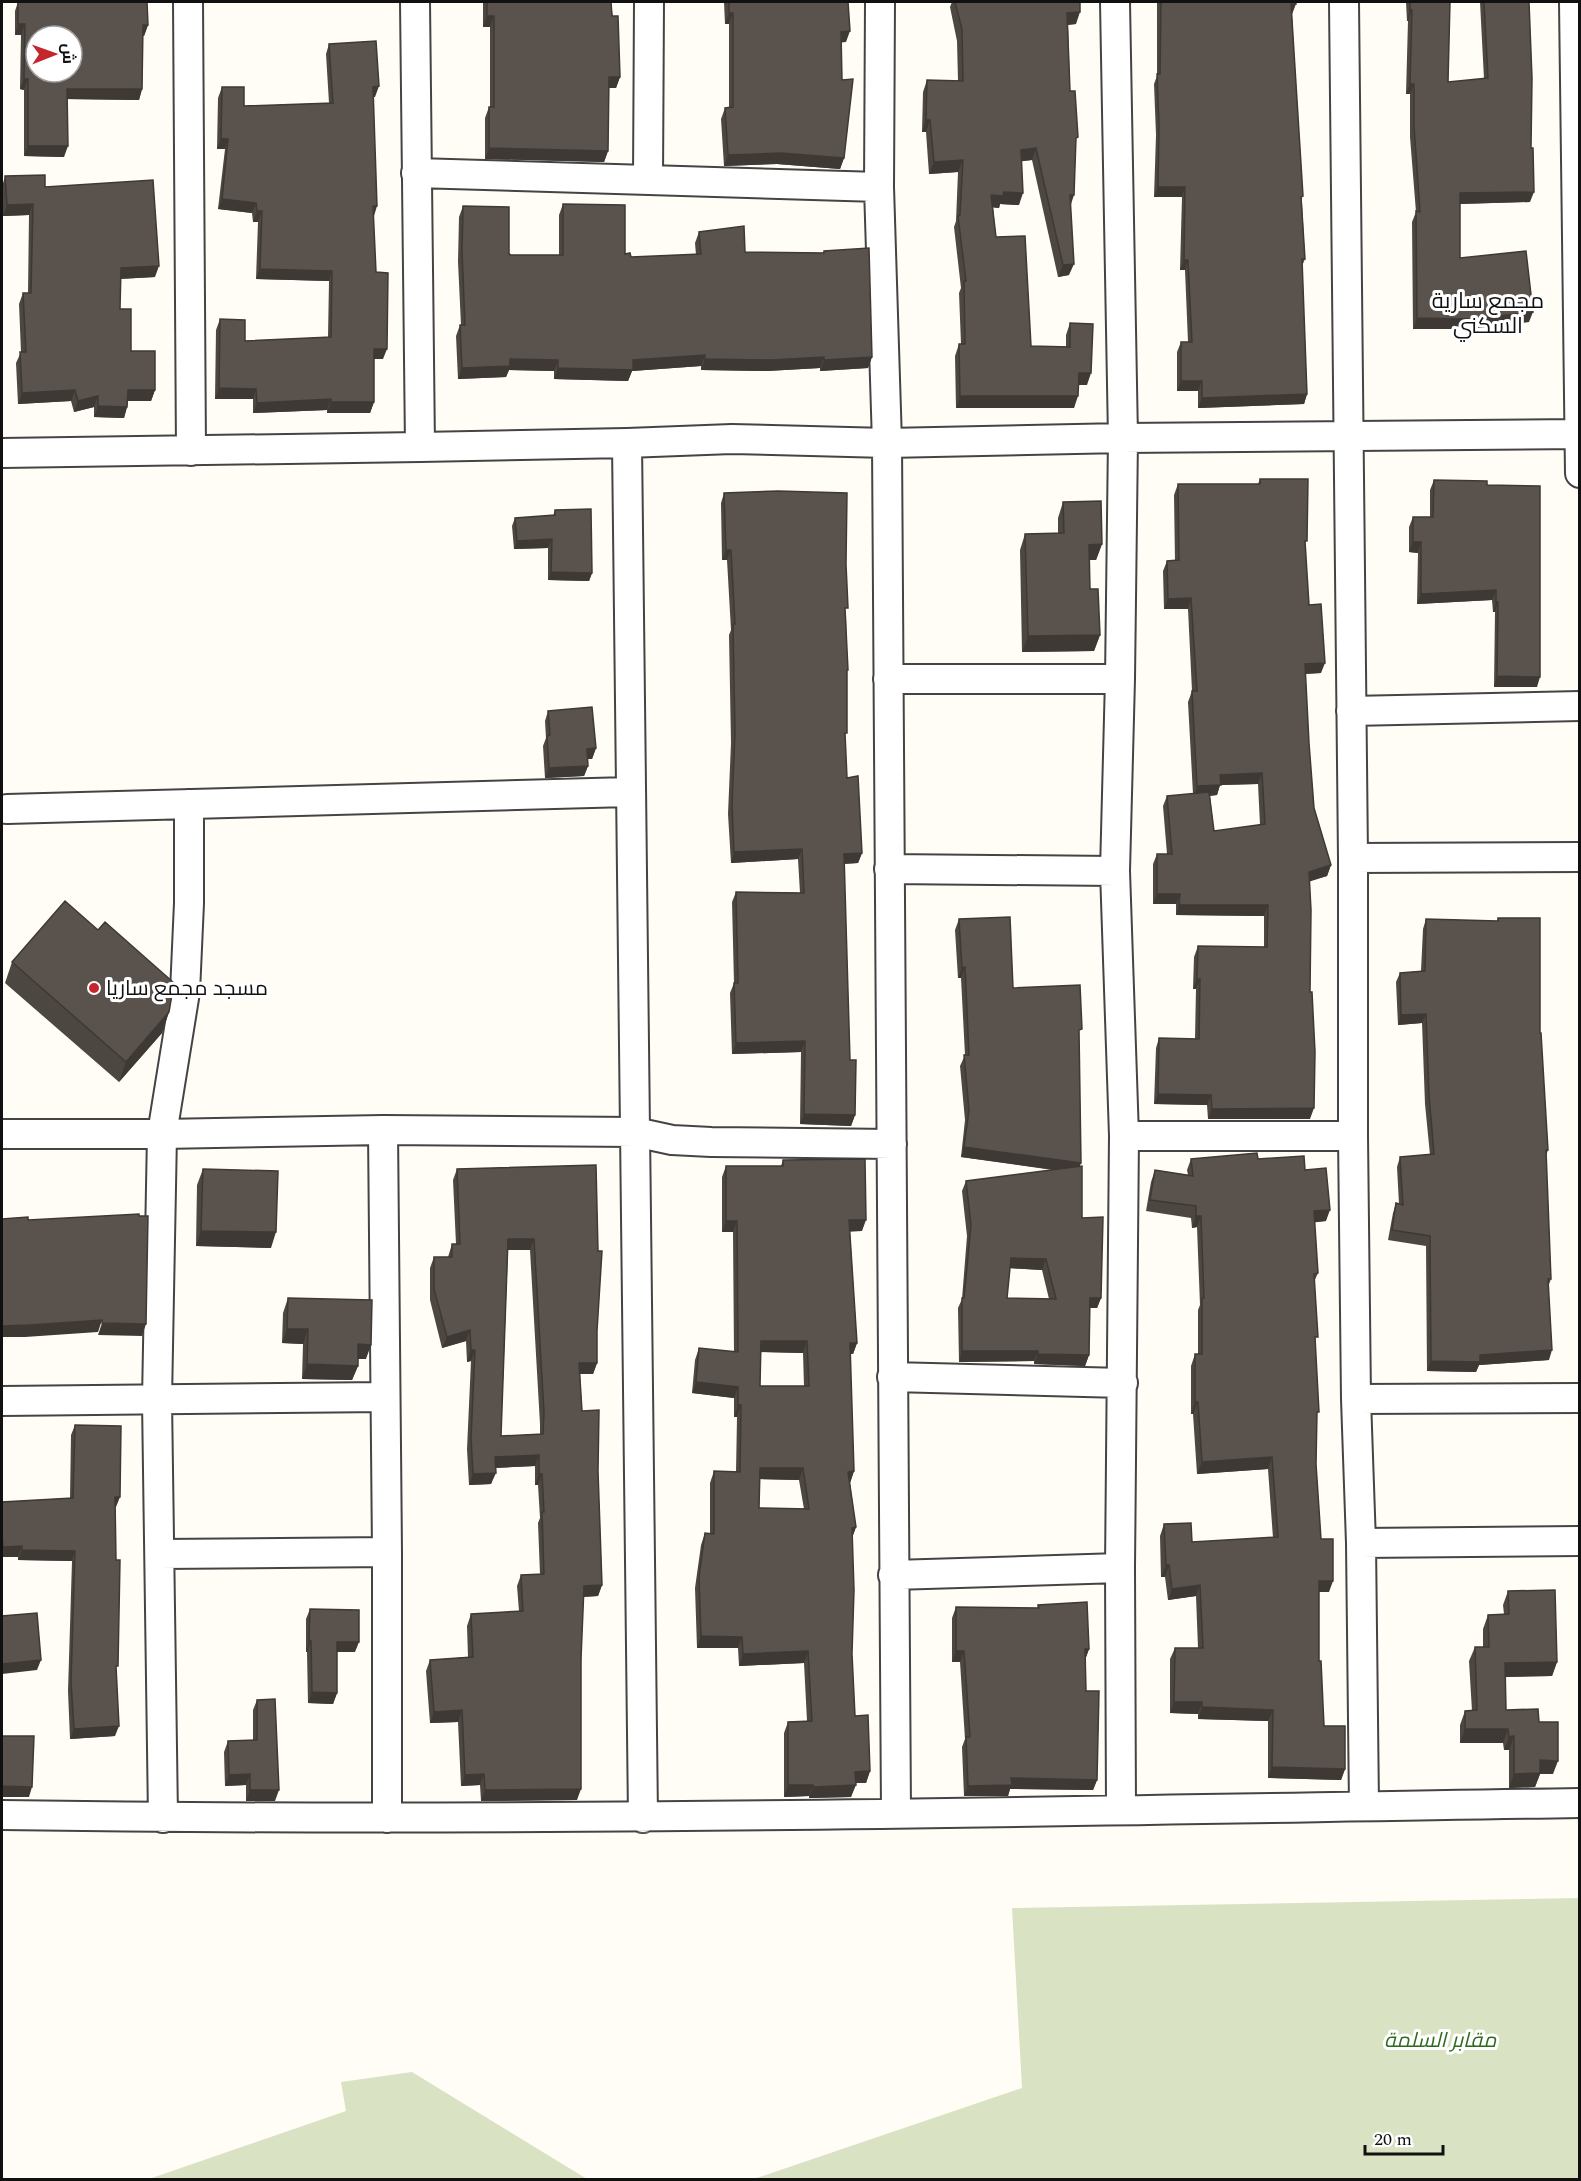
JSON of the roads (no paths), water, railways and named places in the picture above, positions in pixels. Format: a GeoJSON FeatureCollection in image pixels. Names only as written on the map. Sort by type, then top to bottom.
{"type":"FeatureCollection","features":[{"type":"Feature","properties":{"kind":"street"},"geometry":{"type":"LineString","coordinates":[[188,2],[191,451]]}},
{"type":"Feature","properties":{"kind":"street"},"geometry":{"type":"LineString","coordinates":[[415,2],[420,447]]}},
{"type":"Feature","properties":{"kind":"street"},"geometry":{"type":"LineString","coordinates":[[648,179],[649,2]]}},
{"type":"Feature","properties":{"kind":"street"},"geometry":{"type":"LineString","coordinates":[[880,2],[879,187],[887,443],[896,1813]]}},
{"type":"Feature","properties":{"kind":"street"},"geometry":{"type":"LineString","coordinates":[[1115,2],[1123,438],[1115,871],[1124,1136],[1120,1568],[1121,1809]]}},
{"type":"Feature","properties":{"kind":"street"},"geometry":{"type":"LineString","coordinates":[[1344,2],[1353,858],[1353,1136],[1364,1806]]}},
{"type":"Feature","properties":{"kind":"street"},"geometry":{"type":"LineString","coordinates":[[1574,2],[1580,473]]}},
{"type":"Feature","properties":{"kind":"street"},"geometry":{"type":"LineString","coordinates":[[416,173],[879,187]]}},
{"type":"Feature","properties":{"kind":"street"},"geometry":{"type":"LineString","coordinates":[[2,453],[627,443],[732,438],[887,443],[1123,438],[1579,434]]}},
{"type":"Feature","properties":{"kind":"street"},"geometry":{"type":"LineString","coordinates":[[627,443],[629,792],[643,1818]]}},
{"type":"Feature","properties":{"kind":"street"},"geometry":{"type":"LineString","coordinates":[[888,679],[1120,679]]}},
{"type":"Feature","properties":{"kind":"street"},"geometry":{"type":"LineString","coordinates":[[1351,711],[1580,706]]}},
{"type":"Feature","properties":{"kind":"street"},"geometry":{"type":"LineString","coordinates":[[7,809],[629,792]]}},
{"type":"Feature","properties":{"kind":"street"},"geometry":{"type":"LineString","coordinates":[[162,1818],[157,1400],[162,1134],[185,992],[189,903],[189,804]]}},
{"type":"Feature","properties":{"kind":"street"},"geometry":{"type":"LineString","coordinates":[[1353,858],[1580,857]]}},
{"type":"Feature","properties":{"kind":"street"},"geometry":{"type":"LineString","coordinates":[[889,869],[1115,871]]}},
{"type":"Feature","properties":{"kind":"street"},"geometry":{"type":"LineString","coordinates":[[2,1134],[383,1130],[635,1132],[672,1140],[711,1142],[892,1144]]}},
{"type":"Feature","properties":{"kind":"street"},"geometry":{"type":"LineString","coordinates":[[383,1130],[387,1818]]}},
{"type":"Feature","properties":{"kind":"street"},"geometry":{"type":"LineString","coordinates":[[1124,1136],[1353,1136]]}},
{"type":"Feature","properties":{"kind":"street"},"geometry":{"type":"LineString","coordinates":[[892,1377],[1123,1383]]}},
{"type":"Feature","properties":{"kind":"street"},"geometry":{"type":"LineString","coordinates":[[2,1401],[385,1397]]}},
{"type":"Feature","properties":{"kind":"street"},"geometry":{"type":"LineString","coordinates":[[1356,1399],[1580,1398]]}},
{"type":"Feature","properties":{"kind":"street"},"geometry":{"type":"LineString","coordinates":[[1361,1543],[1580,1541]]}},
{"type":"Feature","properties":{"kind":"street"},"geometry":{"type":"LineString","coordinates":[[160,1554],[387,1552]]}},
{"type":"Feature","properties":{"kind":"street"},"geometry":{"type":"LineString","coordinates":[[893,1575],[1120,1568]]}},
{"type":"Feature","properties":{"kind":"street"},"geometry":{"type":"LineString","coordinates":[[2,1815],[162,1818],[643,1818],[1580,1803]]}},
{"type":"Feature","properties":{"kind":"place","name":"مسجد مجمع ساريا"},"geometry":{"type":"Point","coordinates":[94,988]}},
{"type":"Feature","properties":{"kind":"district","name":"مجمع سارية السكني"},"geometry":{"type":"Point","coordinates":[1488,312]}},
{"type":"Feature","properties":{"kind":"park label","name":"مقابر السلمة"},"geometry":{"type":"Point","coordinates":[1440,2040]}}]}
